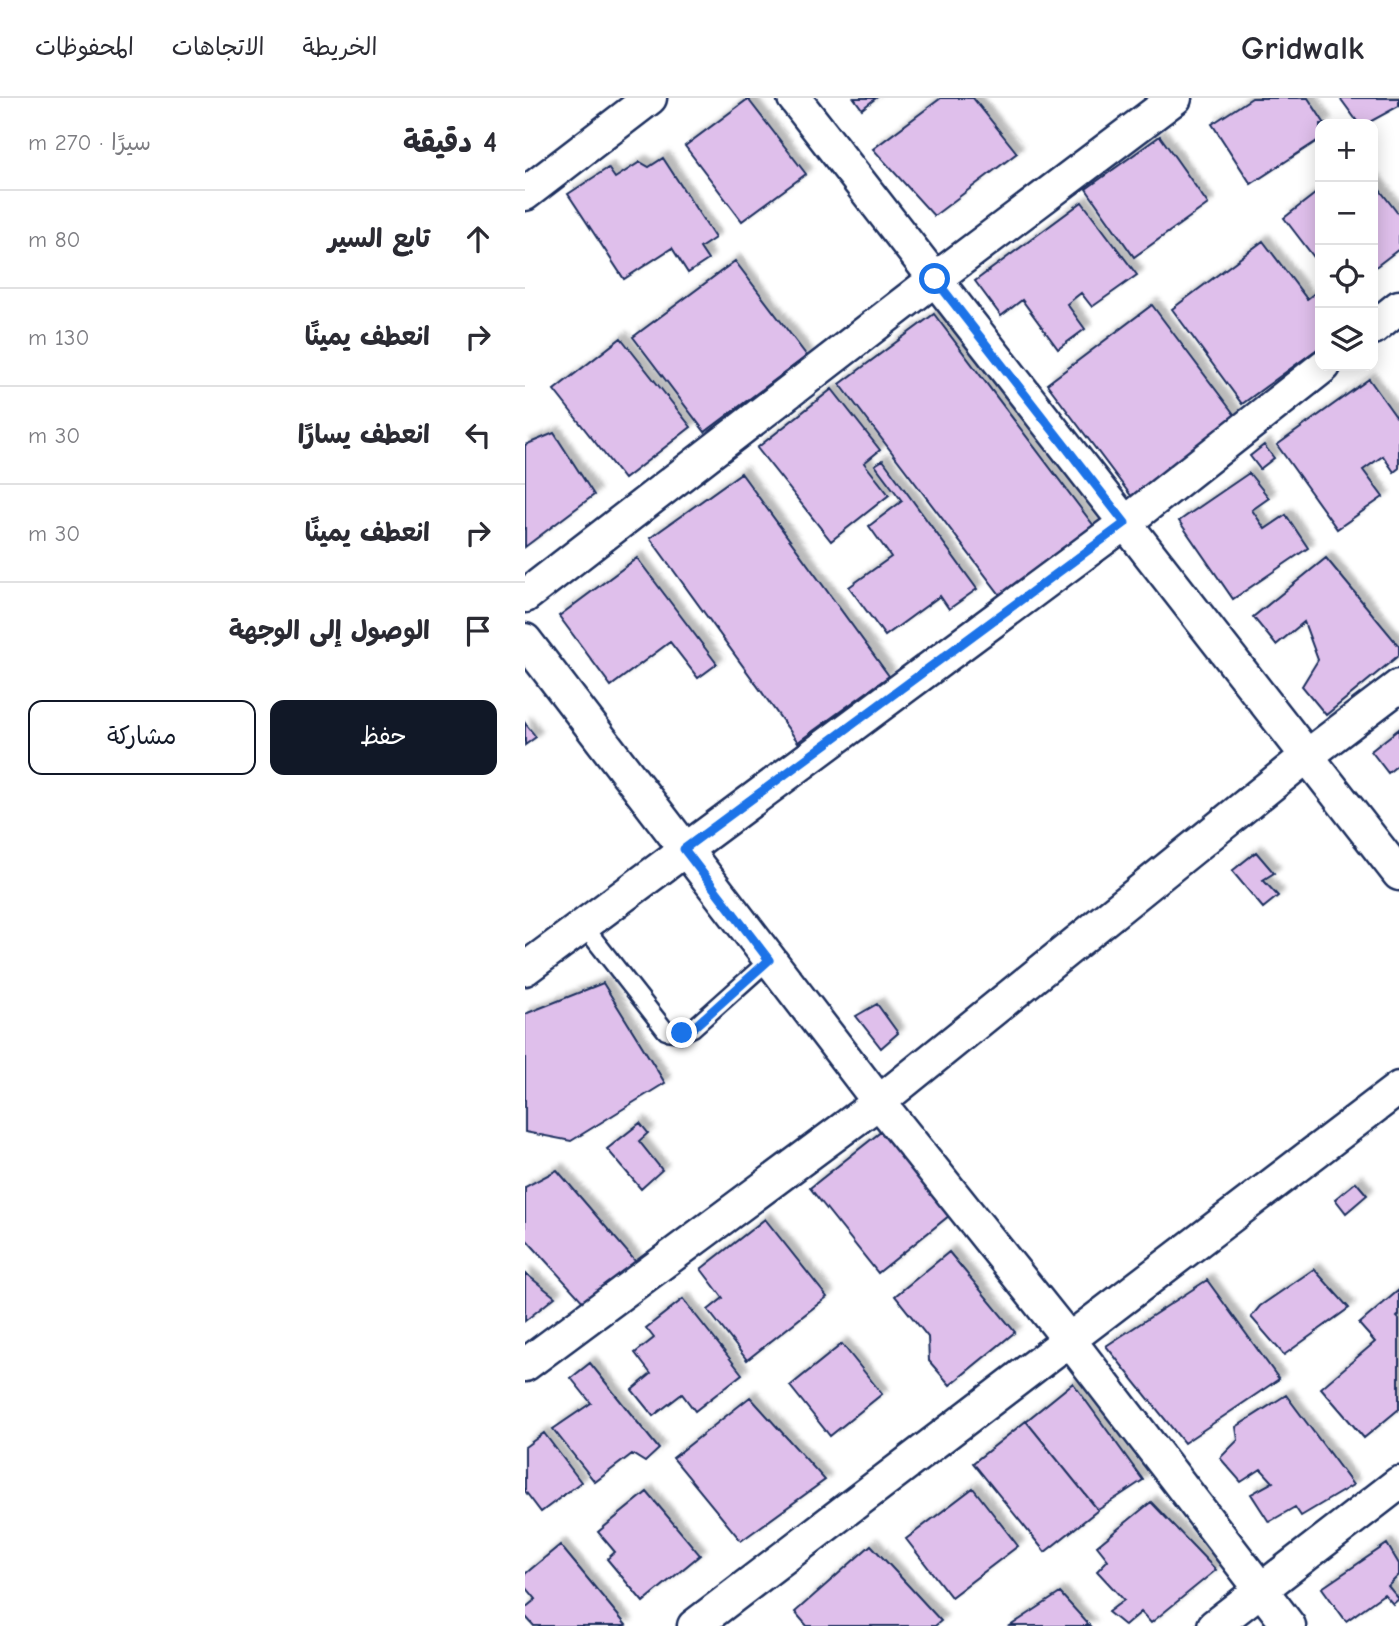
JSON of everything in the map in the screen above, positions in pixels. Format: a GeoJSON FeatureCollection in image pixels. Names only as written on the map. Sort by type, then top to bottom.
{"type":"FeatureCollection","features":[{"type":"Feature","properties":{"kind":"street"},"geometry":{"type":"LineString","coordinates":[[525,194],[650,98]]}},
{"type":"Feature","properties":{"kind":"street"},"geometry":{"type":"LineString","coordinates":[[794,98],[1399,874]]}},
{"type":"Feature","properties":{"kind":"street"},"geometry":{"type":"LineString","coordinates":[[525,596],[935,279],[1175,98]]}},
{"type":"Feature","properties":{"kind":"street"},"geometry":{"type":"LineString","coordinates":[[1378,324],[1399,307]]}},
{"type":"Feature","properties":{"kind":"street"},"geometry":{"type":"LineString","coordinates":[[525,969],[1125,523],[1318,371]]}},
{"type":"Feature","properties":{"kind":"street"},"geometry":{"type":"LineString","coordinates":[[525,640],[879,1102],[1070,1341],[1289,1626]]}},
{"type":"Feature","properties":{"kind":"street"},"geometry":{"type":"LineString","coordinates":[[525,1365],[879,1102],[1307,756],[1399,687]]}},
{"type":"Feature","properties":{"kind":"street"},"geometry":{"type":"LineString","coordinates":[[694,1626],[1399,1088]]}},
{"type":"Feature","properties":{"kind":"street"},"geometry":{"type":"LineString","coordinates":[[1214,1626],[1399,1483]]}},
{"type":"Feature","properties":{"kind":"lane"},"geometry":{"type":"LineString","coordinates":[[583,925],[666,1031],[674,1033],[693,1028],[769,960]]}},
{"type":"Feature","properties":{"kind":"building"},"geometry":{"type":"Polygon","coordinates":[[[854,98],[876,98],[862,109],[854,98]]]}},
{"type":"Feature","properties":{"kind":"building"},"geometry":{"type":"Polygon","coordinates":[[[941,98],[973,98],[1017,153],[934,216],[873,149],[941,98]]]}},
{"type":"Feature","properties":{"kind":"building"},"geometry":{"type":"Polygon","coordinates":[[[1252,98],[1308,98],[1322,119],[1315,119],[1315,142],[1251,184],[1212,124],[1252,98]]]}},
{"type":"Feature","properties":{"kind":"building"},"geometry":{"type":"Polygon","coordinates":[[[1340,98],[1399,98],[1399,106],[1375,119],[1355,119],[1340,98]]]}},
{"type":"Feature","properties":{"kind":"building"},"geometry":{"type":"Polygon","coordinates":[[[748,99],[806,174],[742,221],[685,146],[748,99]]]}},
{"type":"Feature","properties":{"kind":"building"},"geometry":{"type":"Polygon","coordinates":[[[1160,136],[1208,204],[1134,257],[1086,189],[1160,136]]]}},
{"type":"Feature","properties":{"kind":"building"},"geometry":{"type":"Polygon","coordinates":[[[663,158],[715,238],[700,248],[708,260],[688,273],[672,248],[624,279],[568,194],[608,168],[615,178],[640,162],[649,167],[663,158]]]}},
{"type":"Feature","properties":{"kind":"building"},"geometry":{"type":"Polygon","coordinates":[[[1378,188],[1399,215],[1399,249],[1378,265],[1378,188]]]}},
{"type":"Feature","properties":{"kind":"building"},"geometry":{"type":"Polygon","coordinates":[[[1315,194],[1315,258],[1284,218],[1315,194]]]}},
{"type":"Feature","properties":{"kind":"building"},"geometry":{"type":"Polygon","coordinates":[[[1082,202],[1137,275],[1092,307],[1081,293],[1067,304],[1085,329],[1058,349],[1022,300],[1001,316],[975,281],[1082,202]]]}},
{"type":"Feature","properties":{"kind":"building"},"geometry":{"type":"Polygon","coordinates":[[[1263,241],[1307,299],[1315,293],[1315,351],[1242,404],[1172,309],[1263,241]]]}},
{"type":"Feature","properties":{"kind":"building"},"geometry":{"type":"Polygon","coordinates":[[[735,261],[807,356],[705,432],[633,337],[735,261]]]}},
{"type":"Feature","properties":{"kind":"building"},"geometry":{"type":"Polygon","coordinates":[[[1152,305],[1237,418],[1132,497],[1047,384],[1152,305]]]}},
{"type":"Feature","properties":{"kind":"building"},"geometry":{"type":"Polygon","coordinates":[[[934,314],[1094,526],[1001,596],[840,384],[934,314]]]}},
{"type":"Feature","properties":{"kind":"building"},"geometry":{"type":"Polygon","coordinates":[[[621,338],[691,427],[624,479],[554,390],[621,338]]]}},
{"type":"Feature","properties":{"kind":"building"},"geometry":{"type":"Polygon","coordinates":[[[1369,379],[1399,421],[1399,468],[1394,472],[1383,456],[1363,470],[1383,497],[1337,529],[1277,445],[1369,379]]]}},
{"type":"Feature","properties":{"kind":"building"},"geometry":{"type":"Polygon","coordinates":[[[832,389],[880,450],[864,463],[889,495],[831,541],[757,448],[832,389]]]}},
{"type":"Feature","properties":{"kind":"building"},"geometry":{"type":"Polygon","coordinates":[[[554,433],[594,495],[525,547],[525,445],[554,433]]]}},
{"type":"Feature","properties":{"kind":"building"},"geometry":{"type":"Polygon","coordinates":[[[1264,445],[1274,458],[1260,469],[1250,456],[1264,445]]]}},
{"type":"Feature","properties":{"kind":"building"},"geometry":{"type":"Polygon","coordinates":[[[883,460],[977,589],[949,609],[940,596],[885,636],[849,587],[891,557],[869,526],[902,501],[875,465],[883,460]]]}},
{"type":"Feature","properties":{"kind":"building"},"geometry":{"type":"Polygon","coordinates":[[[741,473],[889,676],[798,742],[650,538],[741,473]]]}},
{"type":"Feature","properties":{"kind":"building"},"geometry":{"type":"Polygon","coordinates":[[[1249,473],[1269,498],[1252,510],[1265,529],[1286,515],[1308,548],[1233,599],[1179,521],[1249,473]]]}},
{"type":"Feature","properties":{"kind":"building"},"geometry":{"type":"Polygon","coordinates":[[[637,558],[717,664],[698,678],[670,642],[611,686],[559,616],[637,558]]]}},
{"type":"Feature","properties":{"kind":"building"},"geometry":{"type":"Polygon","coordinates":[[[1326,558],[1399,646],[1399,655],[1326,715],[1302,686],[1318,660],[1304,622],[1276,645],[1253,617],[1326,558]]]}},
{"type":"Feature","properties":{"kind":"building"},"geometry":{"type":"Polygon","coordinates":[[[525,723],[536,737],[525,745],[525,723]]]}},
{"type":"Feature","properties":{"kind":"building"},"geometry":{"type":"Polygon","coordinates":[[[1399,729],[1399,764],[1388,773],[1371,751],[1399,729]]]}},
{"type":"Feature","properties":{"kind":"building"},"geometry":{"type":"Polygon","coordinates":[[[1256,852],[1274,873],[1263,880],[1278,896],[1263,908],[1232,871],[1256,852]]]}},
{"type":"Feature","properties":{"kind":"building"},"geometry":{"type":"Polygon","coordinates":[[[603,983],[665,1083],[571,1141],[525,1132],[525,1014],[603,983]]]}},
{"type":"Feature","properties":{"kind":"building"},"geometry":{"type":"Polygon","coordinates":[[[877,1004],[898,1033],[881,1048],[856,1016],[877,1004]]]}},
{"type":"Feature","properties":{"kind":"building"},"geometry":{"type":"Polygon","coordinates":[[[640,1123],[648,1133],[639,1141],[662,1170],[641,1189],[607,1149],[640,1123]]]}},
{"type":"Feature","properties":{"kind":"building"},"geometry":{"type":"Polygon","coordinates":[[[882,1131],[950,1215],[878,1273],[810,1188],[882,1131]]]}},
{"type":"Feature","properties":{"kind":"building"},"geometry":{"type":"Polygon","coordinates":[[[557,1170],[636,1262],[584,1303],[525,1238],[525,1187],[557,1170]]]}},
{"type":"Feature","properties":{"kind":"building"},"geometry":{"type":"Polygon","coordinates":[[[1356,1182],[1367,1195],[1346,1213],[1335,1199],[1356,1182]]]}},
{"type":"Feature","properties":{"kind":"building"},"geometry":{"type":"Polygon","coordinates":[[[765,1219],[827,1297],[747,1360],[708,1310],[723,1298],[701,1269],[765,1219]]]}},
{"type":"Feature","properties":{"kind":"building"},"geometry":{"type":"Polygon","coordinates":[[[949,1252],[1015,1332],[950,1385],[929,1361],[928,1337],[895,1296],[949,1252]]]}},
{"type":"Feature","properties":{"kind":"building"},"geometry":{"type":"Polygon","coordinates":[[[1314,1269],[1349,1308],[1284,1355],[1251,1317],[1260,1306],[1314,1269]]]}},
{"type":"Feature","properties":{"kind":"building"},"geometry":{"type":"Polygon","coordinates":[[[525,1273],[555,1297],[525,1321],[525,1273]]]}},
{"type":"Feature","properties":{"kind":"building"},"geometry":{"type":"Polygon","coordinates":[[[1207,1280],[1279,1379],[1184,1443],[1106,1346],[1207,1280]]]}},
{"type":"Feature","properties":{"kind":"building"},"geometry":{"type":"Polygon","coordinates":[[[1399,1290],[1399,1409],[1364,1438],[1321,1388],[1375,1342],[1359,1324],[1399,1290]]]}},
{"type":"Feature","properties":{"kind":"building"},"geometry":{"type":"Polygon","coordinates":[[[683,1299],[742,1374],[695,1411],[682,1394],[653,1416],[632,1390],[651,1374],[635,1353],[654,1338],[646,1328],[683,1299]]]}},
{"type":"Feature","properties":{"kind":"building"},"geometry":{"type":"Polygon","coordinates":[[[842,1344],[882,1394],[830,1436],[790,1386],[842,1344]]]}},
{"type":"Feature","properties":{"kind":"building"},"geometry":{"type":"Polygon","coordinates":[[[590,1363],[659,1449],[645,1462],[632,1454],[595,1482],[553,1429],[591,1403],[571,1378],[590,1363]]]}},
{"type":"Feature","properties":{"kind":"building"},"geometry":{"type":"Polygon","coordinates":[[[1073,1383],[1143,1480],[1098,1510],[1026,1421],[1073,1383]]]}},
{"type":"Feature","properties":{"kind":"building"},"geometry":{"type":"Polygon","coordinates":[[[1286,1395],[1353,1485],[1301,1516],[1295,1507],[1269,1522],[1251,1494],[1273,1482],[1261,1469],[1241,1482],[1220,1458],[1238,1440],[1236,1427],[1286,1395]]]}},
{"type":"Feature","properties":{"kind":"building"},"geometry":{"type":"Polygon","coordinates":[[[750,1397],[825,1480],[741,1541],[673,1458],[750,1397]]]}},
{"type":"Feature","properties":{"kind":"building"},"geometry":{"type":"Polygon","coordinates":[[[1026,1421],[1098,1510],[1045,1552],[973,1463],[1026,1421]]]}},
{"type":"Feature","properties":{"kind":"building"},"geometry":{"type":"Polygon","coordinates":[[[544,1433],[581,1482],[541,1512],[525,1491],[525,1447],[544,1433]]]}},
{"type":"Feature","properties":{"kind":"building"},"geometry":{"type":"Polygon","coordinates":[[[973,1488],[1018,1546],[951,1597],[906,1539],[973,1488]]]}},
{"type":"Feature","properties":{"kind":"building"},"geometry":{"type":"Polygon","coordinates":[[[647,1492],[700,1555],[643,1602],[607,1559],[615,1552],[598,1532],[647,1492]]]}},
{"type":"Feature","properties":{"kind":"building"},"geometry":{"type":"Polygon","coordinates":[[[1151,1502],[1216,1570],[1151,1623],[1141,1612],[1125,1626],[1108,1612],[1124,1600],[1097,1571],[1108,1560],[1097,1546],[1151,1502]]]}},
{"type":"Feature","properties":{"kind":"building"},"geometry":{"type":"Polygon","coordinates":[[[1387,1544],[1399,1564],[1399,1575],[1388,1586],[1399,1599],[1393,1604],[1384,1594],[1346,1621],[1322,1588],[1387,1544]]]}},
{"type":"Feature","properties":{"kind":"building"},"geometry":{"type":"Polygon","coordinates":[[[560,1545],[626,1625],[534,1626],[525,1616],[525,1608],[536,1599],[525,1586],[525,1574],[560,1545]]]}},
{"type":"Feature","properties":{"kind":"building"},"geometry":{"type":"Polygon","coordinates":[[[871,1545],[941,1621],[935,1626],[807,1626],[795,1612],[871,1545]]]}},
{"type":"Feature","properties":{"kind":"building"},"geometry":{"type":"Polygon","coordinates":[[[1060,1593],[1090,1626],[1010,1626],[1060,1593]]]}},
{"type":"Feature","properties":{"kind":"route"},"geometry":{"type":"LineString","coordinates":[[682,1033],[693,1028],[769,960],[684,849],[1125,523],[935,279]]}}]}
